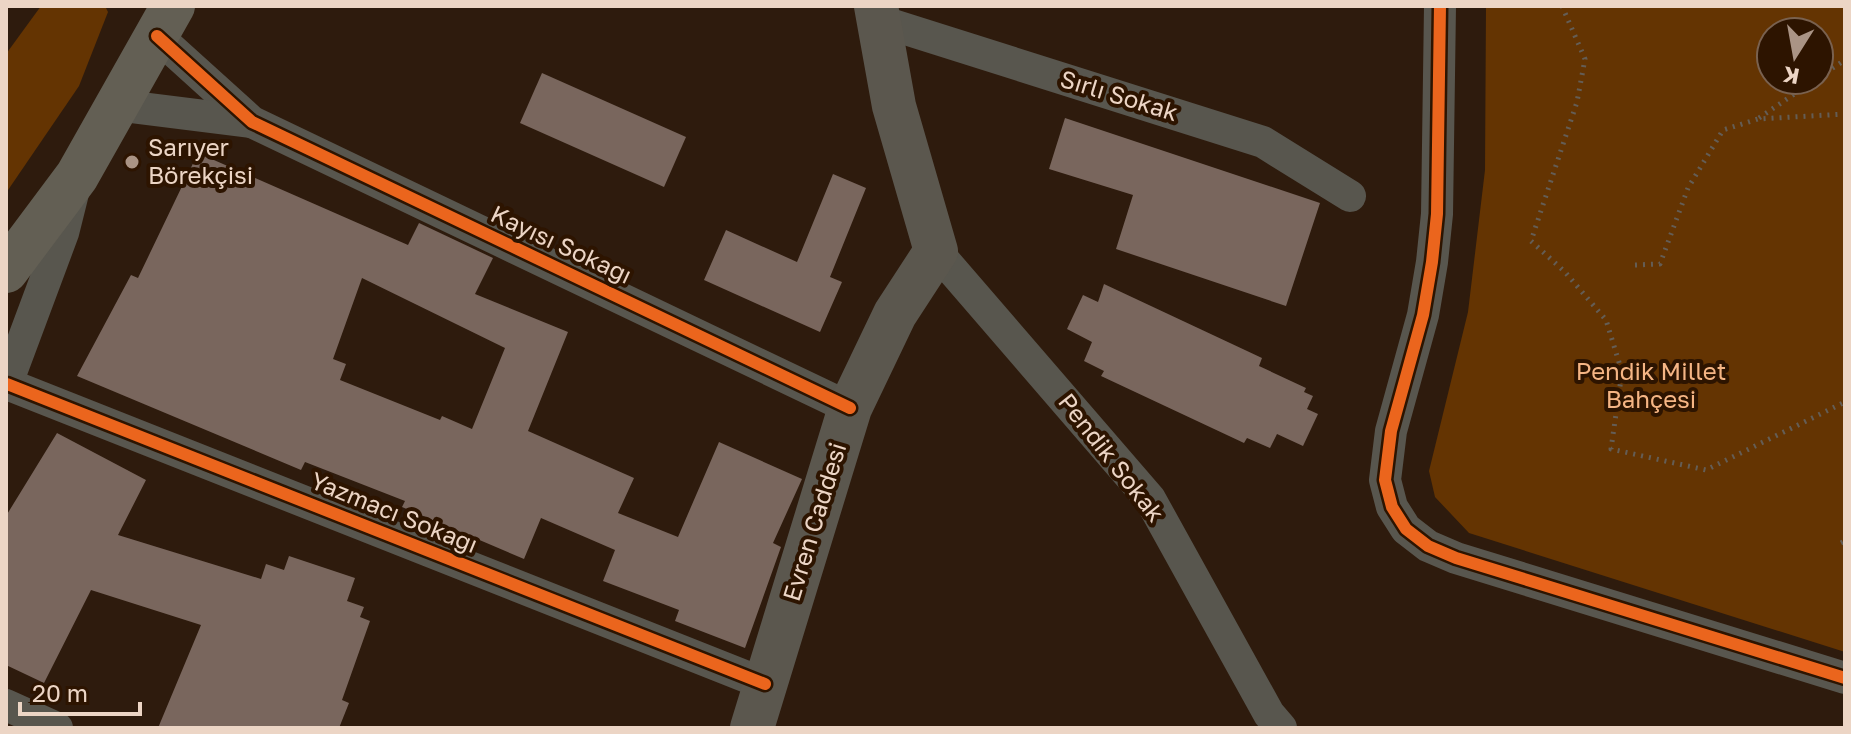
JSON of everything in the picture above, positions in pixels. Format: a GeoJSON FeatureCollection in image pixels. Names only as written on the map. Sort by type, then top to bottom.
{"type":"FeatureCollection","features":[{"type":"Feature","properties":{"kind":"main road"},"geometry":{"type":"LineString","coordinates":[[6,271],[77,176],[161,16]]}},
{"type":"Feature","properties":{"kind":"street"},"geometry":{"type":"LineString","coordinates":[[1440,6],[1437,214],[1423,315],[1386,456],[1385,480],[1392,507],[1406,529],[1428,546],[1456,558],[1845,678]]}},
{"type":"Feature","properties":{"kind":"street"},"geometry":{"type":"LineString","coordinates":[[877,13],[894,106],[936,251]]}},
{"type":"Feature","properties":{"kind":"street","name":"Sırlı Sokak"},"geometry":{"type":"LineString","coordinates":[[877,13],[1263,142],[1350,196]]}},
{"type":"Feature","properties":{"kind":"street"},"geometry":{"type":"LineString","coordinates":[[161,16],[252,122]]}},
{"type":"Feature","properties":{"kind":"street"},"geometry":{"type":"LineString","coordinates":[[116,105],[252,122]]}},
{"type":"Feature","properties":{"kind":"street","name":"Kayısı Sokağı"},"geometry":{"type":"LineString","coordinates":[[252,122],[850,408]]}},
{"type":"Feature","properties":{"kind":"street"},"geometry":{"type":"LineString","coordinates":[[7,385],[63,233],[77,176]]}},
{"type":"Feature","properties":{"kind":"street","name":"Evren Caddesi"},"geometry":{"type":"LineString","coordinates":[[752,728],[850,408],[895,314],[936,251]]}},
{"type":"Feature","properties":{"kind":"street","name":"Pendik Sokak"},"geometry":{"type":"LineString","coordinates":[[936,251],[1150,499],[1269,714],[1281,728]]}},
{"type":"Feature","properties":{"kind":"street","name":"Yazmacı Sokağı"},"geometry":{"type":"LineString","coordinates":[[7,385],[765,684]]}},
{"type":"Feature","properties":{"kind":"street"},"geometry":{"type":"LineString","coordinates":[[6,705],[57,728]]}},
{"type":"Feature","properties":{"kind":"path"},"geometry":{"type":"LineString","coordinates":[[1562,6],[1585,59],[1577,102],[1531,241],[1565,272],[1606,320],[1622,372],[1611,449],[1706,470],[1845,402]]}},
{"type":"Feature","properties":{"kind":"path"},"geometry":{"type":"LineString","coordinates":[[1758,119],[1792,96]]}},
{"type":"Feature","properties":{"kind":"path"},"geometry":{"type":"LineString","coordinates":[[1635,265],[1660,264],[1688,188],[1723,130],[1758,119],[1845,114]]}},
{"type":"Feature","properties":{"kind":"green space"},"geometry":{"type":"Polygon","coordinates":[[[41,6],[105,6],[108,12],[79,86],[6,193],[6,54],[41,6]]]}},
{"type":"Feature","properties":{"kind":"green space","name":"Pendik Millet Bahçesi"},"geometry":{"type":"Polygon","coordinates":[[[1486,6],[1845,6],[1845,652],[1469,533],[1435,497],[1429,471],[1468,312],[1485,170],[1486,6]]]}},
{"type":"Feature","properties":{"kind":"building"},"geometry":{"type":"Polygon","coordinates":[[[542,73],[686,137],[664,187],[520,123],[542,73]]]}},
{"type":"Feature","properties":{"kind":"building"},"geometry":{"type":"Polygon","coordinates":[[[1065,118],[1320,203],[1286,306],[1116,249],[1133,195],[1049,169],[1065,118]]]}},
{"type":"Feature","properties":{"kind":"building"},"geometry":{"type":"Polygon","coordinates":[[[198,153],[408,245],[419,223],[493,258],[475,294],[568,332],[528,431],[634,478],[618,513],[678,537],[719,442],[802,479],[773,543],[781,547],[745,648],[675,621],[679,610],[603,581],[615,550],[541,518],[524,559],[402,507],[405,501],[305,462],[301,470],[77,376],[131,275],[138,278],[198,153]],[[362,278],[333,359],[346,364],[340,380],[440,420],[442,416],[472,429],[505,348],[362,278]]]}},
{"type":"Feature","properties":{"kind":"building"},"geometry":{"type":"Polygon","coordinates":[[[833,174],[866,188],[830,277],[842,282],[820,332],[704,280],[726,230],[797,262],[833,174]]]}},
{"type":"Feature","properties":{"kind":"building"},"geometry":{"type":"Polygon","coordinates":[[[1104,284],[1262,358],[1259,366],[1306,388],[1304,392],[1313,396],[1307,409],[1318,414],[1303,446],[1277,434],[1270,448],[1247,438],[1244,443],[1101,376],[1104,371],[1084,361],[1092,342],[1067,329],[1083,295],[1098,302],[1104,284]]]}},
{"type":"Feature","properties":{"kind":"building"},"geometry":{"type":"Polygon","coordinates":[[[57,433],[146,480],[118,535],[261,579],[266,564],[284,570],[289,556],[355,578],[347,601],[364,607],[360,617],[370,621],[342,700],[349,703],[339,728],[158,728],[201,625],[91,590],[44,683],[6,665],[6,516],[57,433]]]}},
{"type":"Feature","properties":{"kind":"cycle path"},"geometry":{"type":"LineString","coordinates":[[1440,6],[1437,214],[1423,315],[1391,431],[1385,480],[1392,507],[1406,529],[1428,546],[1456,558],[1845,678]]}},
{"type":"Feature","properties":{"kind":"cycle path"},"geometry":{"type":"LineString","coordinates":[[157,36],[252,122],[850,408]]}},
{"type":"Feature","properties":{"kind":"cycle path"},"geometry":{"type":"LineString","coordinates":[[7,384],[765,684]]}},
{"type":"Feature","properties":{"kind":"place","name":"Sarıyer Börekçisi"},"geometry":{"type":"Point","coordinates":[132,162]}}]}
